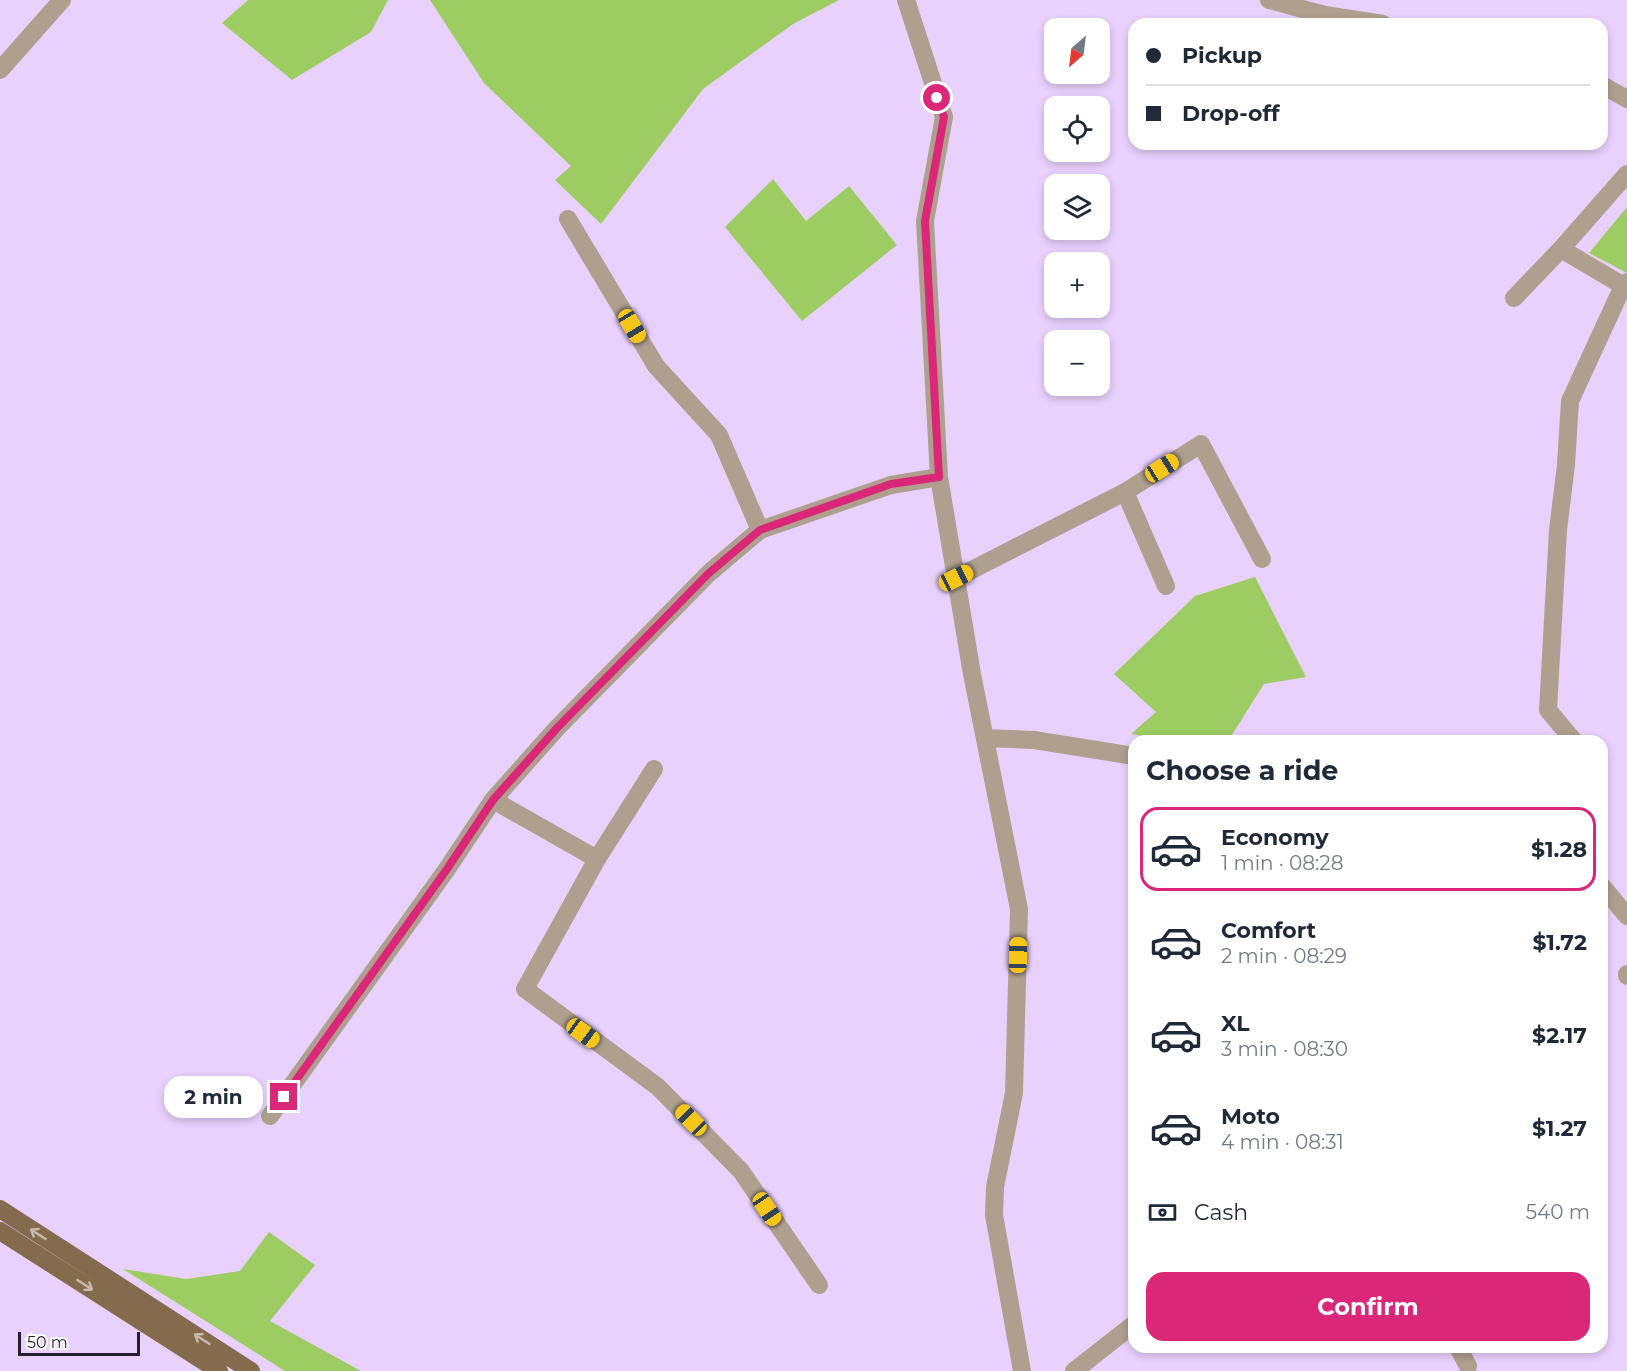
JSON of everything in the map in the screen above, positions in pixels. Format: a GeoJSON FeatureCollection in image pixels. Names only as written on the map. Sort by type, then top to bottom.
{"type":"FeatureCollection","features":[{"type":"Feature","properties":{"kind":"main road"},"geometry":{"type":"LineString","coordinates":[[0,1209],[251,1371]]}},
{"type":"Feature","properties":{"kind":"main road"},"geometry":{"type":"LineString","coordinates":[[0,1230],[219,1371]]}},
{"type":"Feature","properties":{"kind":"street"},"geometry":{"type":"LineString","coordinates":[[0,70],[62,0]]}},
{"type":"Feature","properties":{"kind":"street"},"geometry":{"type":"LineString","coordinates":[[906,0],[944,117],[925,221],[939,477],[985,738],[1019,909],[1014,1093],[995,1187],[994,1215],[1022,1371]]}},
{"type":"Feature","properties":{"kind":"street"},"geometry":{"type":"LineString","coordinates":[[1269,0],[1344,18]]}},
{"type":"Feature","properties":{"kind":"street"},"geometry":{"type":"LineString","coordinates":[[1608,89],[1627,99]]}},
{"type":"Feature","properties":{"kind":"street"},"geometry":{"type":"LineString","coordinates":[[1514,298],[1627,174]]}},
{"type":"Feature","properties":{"kind":"street"},"geometry":{"type":"LineString","coordinates":[[568,219],[656,366],[719,435],[760,530]]}},
{"type":"Feature","properties":{"kind":"street"},"geometry":{"type":"LineString","coordinates":[[1561,249],[1626,285],[1570,401],[1566,465],[1558,530],[1548,710],[1569,735]]}},
{"type":"Feature","properties":{"kind":"street"},"geometry":{"type":"LineString","coordinates":[[956,578],[1125,492],[1201,444],[1262,559]]}},
{"type":"Feature","properties":{"kind":"street"},"geometry":{"type":"LineString","coordinates":[[270,1116],[447,869],[493,800],[557,728],[709,573],[760,530],[891,484],[939,477]]}},
{"type":"Feature","properties":{"kind":"street"},"geometry":{"type":"LineString","coordinates":[[1125,492],[1166,586]]}},
{"type":"Feature","properties":{"kind":"street"},"geometry":{"type":"LineString","coordinates":[[985,738],[1034,740],[1128,755]]}},
{"type":"Feature","properties":{"kind":"street"},"geometry":{"type":"LineString","coordinates":[[654,769],[597,859],[525,989],[658,1087],[741,1170],[819,1285]]}},
{"type":"Feature","properties":{"kind":"street"},"geometry":{"type":"LineString","coordinates":[[493,800],[597,859]]}},
{"type":"Feature","properties":{"kind":"street"},"geometry":{"type":"LineString","coordinates":[[1608,893],[1627,916]]}},
{"type":"Feature","properties":{"kind":"street"},"geometry":{"type":"LineString","coordinates":[[1074,1371],[1128,1329]]}},
{"type":"Feature","properties":{"kind":"street"},"geometry":{"type":"LineString","coordinates":[[1461,1353],[1468,1366]]}},
{"type":"Feature","properties":{"kind":"green space"},"geometry":{"type":"Polygon","coordinates":[[[248,0],[388,0],[371,32],[292,80],[222,23],[248,0]]]}},
{"type":"Feature","properties":{"kind":"green space"},"geometry":{"type":"Polygon","coordinates":[[[430,0],[839,0],[793,24],[703,89],[601,224],[555,180],[571,166],[484,83],[430,0]]]}},
{"type":"Feature","properties":{"kind":"green space"},"geometry":{"type":"Polygon","coordinates":[[[773,179],[806,221],[849,186],[897,245],[802,321],[725,227],[773,179]]]}},
{"type":"Feature","properties":{"kind":"green space"},"geometry":{"type":"Polygon","coordinates":[[[1627,207],[1627,273],[1589,253],[1627,207]]]}},
{"type":"Feature","properties":{"kind":"green space"},"geometry":{"type":"Polygon","coordinates":[[[1255,577],[1306,677],[1264,684],[1232,735],[1131,734],[1156,712],[1114,674],[1195,596],[1255,577]]]}},
{"type":"Feature","properties":{"kind":"green space"},"geometry":{"type":"Polygon","coordinates":[[[269,1232],[315,1265],[270,1321],[361,1371],[285,1371],[123,1269],[186,1279],[240,1271],[269,1232]]]}},
{"type":"Feature","properties":{"kind":"route"},"geometry":{"type":"LineString","coordinates":[[284,1097],[447,869],[493,800],[557,728],[709,573],[760,530],[891,484],[939,477],[925,221],[944,117],[937,98]]}}]}
